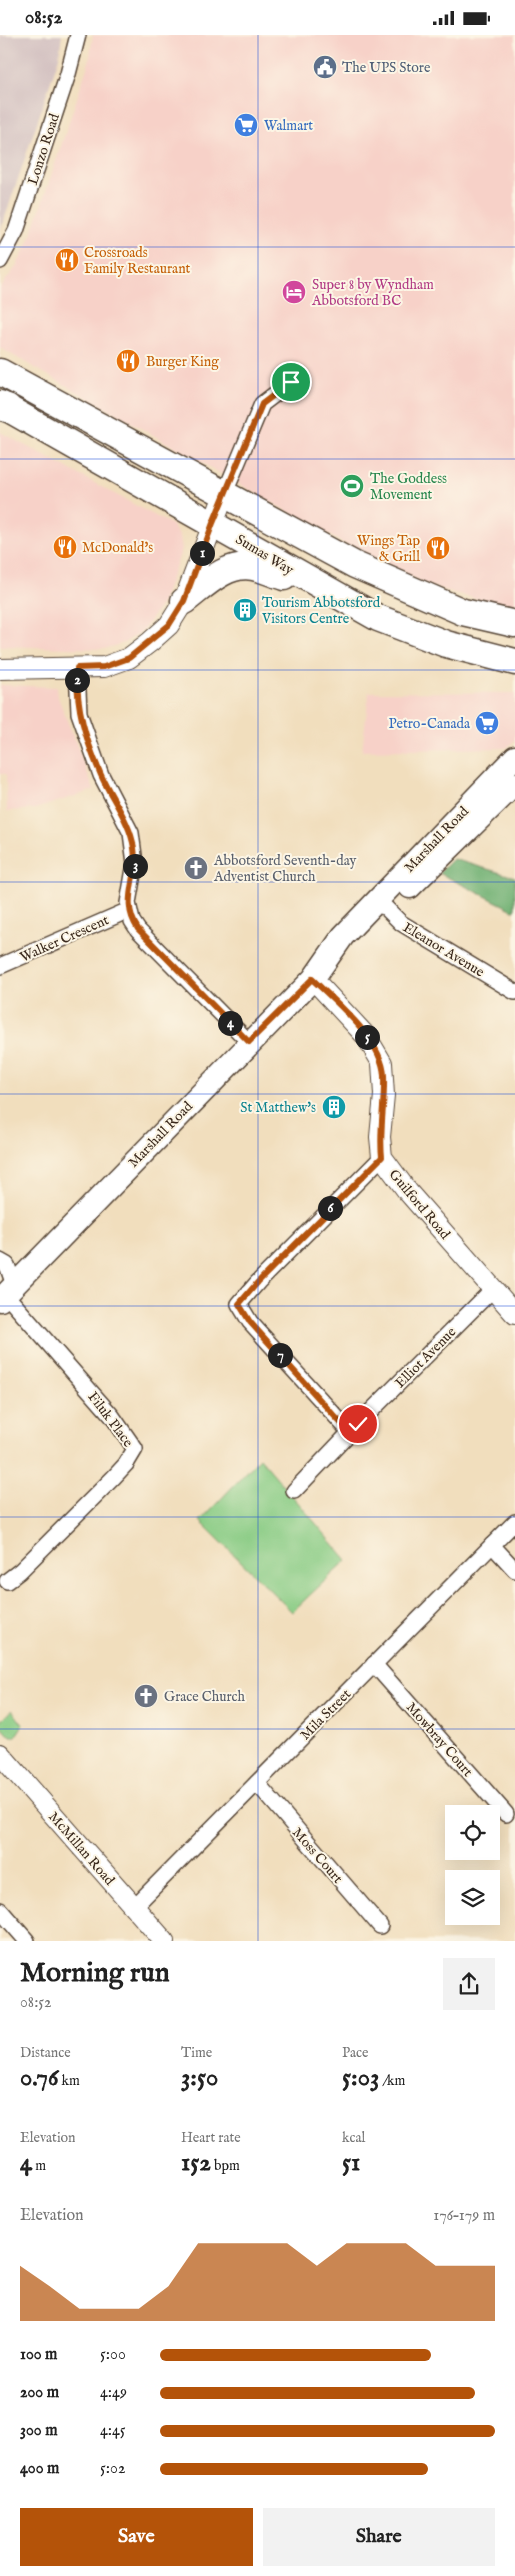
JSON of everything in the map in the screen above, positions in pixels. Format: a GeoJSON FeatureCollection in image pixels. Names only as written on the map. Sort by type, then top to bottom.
{"type":"FeatureCollection","features":[{"type":"Feature","properties":{"kind":"highway"},"geometry":{"type":"LineString","coordinates":[[0,372],[355,565],[463,611],[515,624]]}},
{"type":"Feature","properties":{"kind":"highway","name":"Sumas Way"},"geometry":{"type":"LineString","coordinates":[[2,406],[213,523],[378,619],[446,644],[511,662]]}},
{"type":"Feature","properties":{"kind":"highway"},"geometry":{"type":"LineString","coordinates":[[213,523],[233,522],[243,525],[309,560],[355,565]]}},
{"type":"Feature","properties":{"kind":"highway"},"geometry":{"type":"LineString","coordinates":[[184,601],[216,577],[230,569],[242,567],[253,567],[328,591]]}},
{"type":"Feature","properties":{"kind":"main road","name":"Marshall Road"},"geometry":{"type":"LineString","coordinates":[[5,1290],[317,974],[351,947],[383,905],[515,757]]}},
{"type":"Feature","properties":{"kind":"main road","name":"Marshall Road"},"geometry":{"type":"LineString","coordinates":[[383,905],[515,784]]}},
{"type":"Feature","properties":{"kind":"street","name":"Lonzo Road"},"geometry":{"type":"LineString","coordinates":[[0,261],[19,221],[68,74],[78,35]]}},
{"type":"Feature","properties":{"kind":"street"},"geometry":{"type":"LineString","coordinates":[[0,669],[104,667],[129,658],[169,625],[184,601],[224,495],[262,404],[291,382]]}},
{"type":"Feature","properties":{"kind":"street"},"geometry":{"type":"LineString","coordinates":[[77,668],[79,713],[101,775],[131,833],[135,863],[129,910],[138,929],[249,1042]]}},
{"type":"Feature","properties":{"kind":"street","name":"Eleanor Avenue"},"geometry":{"type":"LineString","coordinates":[[383,905],[401,923],[515,992]]}},
{"type":"Feature","properties":{"kind":"street","name":"Walker Crescent"},"geometry":{"type":"LineString","coordinates":[[0,967],[129,910]]}},
{"type":"Feature","properties":{"kind":"street","name":"Guilford Road"},"geometry":{"type":"LineString","coordinates":[[317,974],[366,1036],[382,1063],[384,1095],[380,1137],[382,1157],[408,1192],[515,1314]]}},
{"type":"Feature","properties":{"kind":"street"},"geometry":{"type":"LineString","coordinates":[[350,1432],[250,1322],[239,1304],[258,1282],[382,1157]]}},
{"type":"Feature","properties":{"kind":"street"},"geometry":{"type":"LineString","coordinates":[[0,1261],[7,1265],[5,1290]]}},
{"type":"Feature","properties":{"kind":"street","name":"Elliot Avenue"},"geometry":{"type":"LineString","coordinates":[[294,1491],[350,1432],[493,1289]]}},
{"type":"Feature","properties":{"kind":"street","name":"Filuk Place"},"geometry":{"type":"LineString","coordinates":[[5,1290],[112,1416],[135,1449],[114,1477],[20,1571],[7,1581]]}},
{"type":"Feature","properties":{"kind":"street","name":"Mila Street"},"geometry":{"type":"LineString","coordinates":[[134,1907],[515,1521]]}},
{"type":"Feature","properties":{"kind":"street"},"geometry":{"type":"LineString","coordinates":[[492,1545],[515,1570]]}},
{"type":"Feature","properties":{"kind":"street","name":"Mowbray Court"},"geometry":{"type":"LineString","coordinates":[[374,1664],[506,1814]]}},
{"type":"Feature","properties":{"kind":"street","name":"McMillan Road"},"geometry":{"type":"LineString","coordinates":[[0,1754],[164,1941]]}},
{"type":"Feature","properties":{"kind":"street","name":"Moss Court"},"geometry":{"type":"LineString","coordinates":[[257,1783],[380,1926]]}},
{"type":"Feature","properties":{"kind":"street"},"geometry":{"type":"LineString","coordinates":[[0,1910],[27,1941]]}},
{"type":"Feature","properties":{"kind":"shaded area"},"geometry":{"type":"Polygon","coordinates":[[[0,35],[62,35],[59,57],[0,232],[0,35]]]}},
{"type":"Feature","properties":{"kind":"shaded area"},"geometry":{"type":"Polygon","coordinates":[[[93,35],[515,35],[515,610],[427,585],[348,546],[0,348],[0,288],[16,267],[30,239],[89,62],[93,35]]]}},
{"type":"Feature","properties":{"kind":"shaded area"},"geometry":{"type":"Polygon","coordinates":[[[0,432],[172,525],[180,537],[182,549],[161,605],[142,631],[124,643],[104,649],[0,646],[0,432]]]}},
{"type":"Feature","properties":{"kind":"shaded area"},"geometry":{"type":"Polygon","coordinates":[[[0,685],[57,687],[58,697],[94,790],[35,809],[7,811],[6,774],[0,774],[0,685]]]}},
{"type":"Feature","properties":{"kind":"shaded area"},"geometry":{"type":"Polygon","coordinates":[[[369,692],[515,693],[515,740],[507,748],[362,751],[369,692]]]}},
{"type":"Feature","properties":{"kind":"green space"},"geometry":{"type":"Polygon","coordinates":[[[453,859],[515,877],[515,911],[439,873],[453,859]]]}},
{"type":"Feature","properties":{"kind":"green space"},"geometry":{"type":"Polygon","coordinates":[[[260,1458],[347,1560],[292,1612],[200,1521],[260,1458]]]}},
{"type":"Feature","properties":{"kind":"green space"},"geometry":{"type":"Polygon","coordinates":[[[12,1710],[23,1725],[15,1737],[11,1737],[0,1725],[0,1721],[12,1710]]]}},
{"type":"Feature","properties":{"kind":"place","name":"The UPS Store"},"geometry":{"type":"Point","coordinates":[325,67]}},
{"type":"Feature","properties":{"kind":"place","name":"Walmart"},"geometry":{"type":"Point","coordinates":[246,125]}},
{"type":"Feature","properties":{"kind":"place","name":"Crossroads Family Restaurant"},"geometry":{"type":"Point","coordinates":[67,260]}},
{"type":"Feature","properties":{"kind":"place","name":"Super 8 by Wyndham Abbotsford BC"},"geometry":{"type":"Point","coordinates":[294,292]}},
{"type":"Feature","properties":{"kind":"place","name":"Burger King"},"geometry":{"type":"Point","coordinates":[128,361]}},
{"type":"Feature","properties":{"kind":"place","name":"The Goddess Movement"},"geometry":{"type":"Point","coordinates":[352,486]}},
{"type":"Feature","properties":{"kind":"place","name":"McDonald's"},"geometry":{"type":"Point","coordinates":[65,547]}},
{"type":"Feature","properties":{"kind":"place","name":"Wings Tap & Grill"},"geometry":{"type":"Point","coordinates":[438,548]}},
{"type":"Feature","properties":{"kind":"place","name":"Tourism Abbotsford Visitors Centre"},"geometry":{"type":"Point","coordinates":[245,610]}},
{"type":"Feature","properties":{"kind":"place","name":"Petro-Canada"},"geometry":{"type":"Point","coordinates":[487,723]}},
{"type":"Feature","properties":{"kind":"place","name":"Abbotsford Seventh-day Adventist Church"},"geometry":{"type":"Point","coordinates":[196,868]}},
{"type":"Feature","properties":{"kind":"place","name":"St Matthew's"},"geometry":{"type":"Point","coordinates":[334,1107]}},
{"type":"Feature","properties":{"kind":"place","name":"Grace Church"},"geometry":{"type":"Point","coordinates":[146,1696]}},
{"type":"Feature","properties":{"kind":"route"},"geometry":{"type":"LineString","coordinates":[[291,382],[262,404],[213,523],[184,601],[169,625],[150,643],[129,658],[104,667],[77,668],[76,690],[79,713],[101,775],[124,816],[131,833],[135,850],[135,863],[128,903],[132,921],[138,929],[249,1042],[312,979],[366,1036],[376,1049],[382,1063],[384,1074],[380,1137],[382,1157],[258,1282],[239,1304],[250,1322],[338,1420],[350,1432],[358,1424]]}}]}
